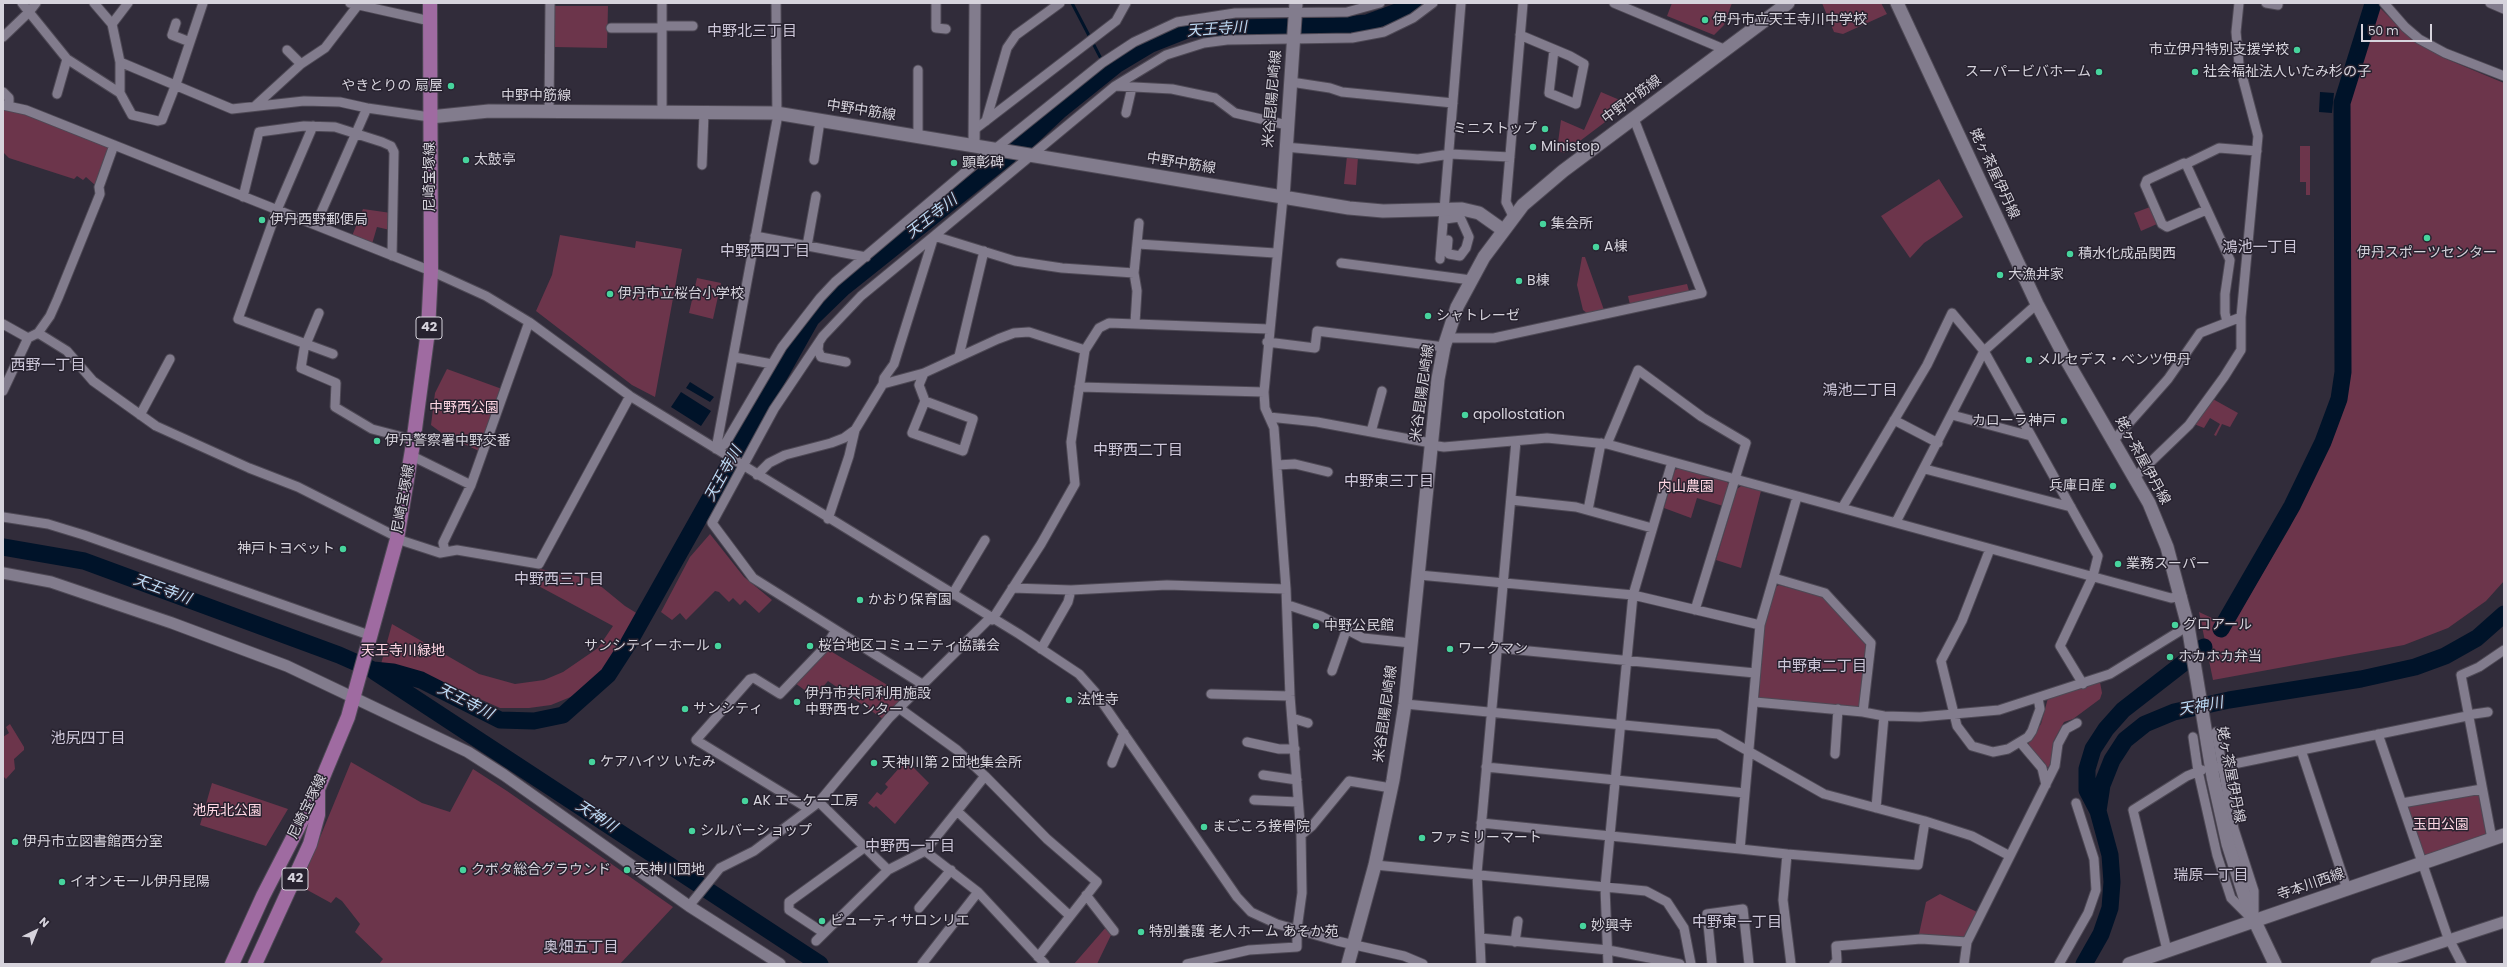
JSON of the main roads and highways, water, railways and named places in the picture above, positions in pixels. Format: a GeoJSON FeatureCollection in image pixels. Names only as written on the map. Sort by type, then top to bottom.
{"type":"FeatureCollection","features":[{"type":"Feature","properties":{"kind":"main road","name":"尼崎宝塚線"},"geometry":{"type":"LineString","coordinates":[[232,964],[263,896],[318,789],[355,691],[368,638],[397,538],[412,456],[428,331],[431,271],[430,3]]}},
{"type":"Feature","properties":{"kind":"main road","name":"中野中筋線"},"geometry":{"type":"LineString","coordinates":[[1503,230],[1513,216],[1563,171],[1788,3]]}},
{"type":"Feature","properties":{"kind":"main road","name":"姥ヶ茶屋伊丹線"},"geometry":{"type":"LineString","coordinates":[[1897,3],[2037,304],[2067,362],[2149,503],[2167,547],[2182,596],[2195,664],[2214,784],[2228,844],[2254,922],[2275,964]]}},
{"type":"Feature","properties":{"kind":"main road","name":"米谷昆陽尼崎線"},"geometry":{"type":"LineString","coordinates":[[1283,197],[1285,147],[1296,11]]}},
{"type":"Feature","properties":{"kind":"main road","name":"中野中筋線"},"geometry":{"type":"LineString","coordinates":[[430,117],[489,111],[776,113],[1283,197]]}},
{"type":"Feature","properties":{"kind":"main road"},"geometry":{"type":"LineString","coordinates":[[1283,197],[1383,211],[1447,215],[1462,208],[1479,213],[1503,230]]}},
{"type":"Feature","properties":{"kind":"main road","name":"米谷昆陽尼崎線"},"geometry":{"type":"LineString","coordinates":[[1351,953],[1374,865],[1391,788],[1405,704],[1438,379],[1446,343],[1457,307],[1471,280],[1503,230]]}},
{"type":"Feature","properties":{"kind":"main road","name":"42"},"geometry":{"type":"LineString","coordinates":[[255,964],[310,844],[318,815],[318,789]]}},
{"type":"Feature","properties":{"kind":"main road","name":"寺本川西線"},"geometry":{"type":"LineString","coordinates":[[2129,964],[2498,837]]}},
{"type":"Feature","properties":{"kind":"water"},"geometry":{"type":"Polygon","coordinates":[[[2320,92],[2334,93],[2332,113],[2319,112],[2320,92]]]}},
{"type":"Feature","properties":{"kind":"water"},"geometry":{"type":"Polygon","coordinates":[[[690,382],[714,397],[710,402],[686,388],[690,382]]]}},
{"type":"Feature","properties":{"kind":"water"},"geometry":{"type":"Polygon","coordinates":[[[681,392],[711,411],[701,426],[671,407],[681,392]]]}},
{"type":"Feature","properties":{"kind":"waterway"},"geometry":{"type":"LineString","coordinates":[[1072,3],[1108,72]]}},
{"type":"Feature","properties":{"kind":"waterway","name":"天王寺川"},"geometry":{"type":"LineString","coordinates":[[3,547],[84,561],[339,655],[373,670],[393,672],[421,680],[500,720],[534,721],[563,715],[608,675],[628,644],[811,319],[844,287],[1028,140],[1060,110],[1116,65],[1151,44],[1189,29],[1335,26],[1367,23],[1405,9],[1413,3]]}},
{"type":"Feature","properties":{"kind":"waterway"},"geometry":{"type":"LineString","coordinates":[[2221,629],[2292,506],[2323,442],[2339,399],[2343,372],[2342,103],[2372,7]]}},
{"type":"Feature","properties":{"kind":"waterway","name":"天神川"},"geometry":{"type":"LineString","coordinates":[[2084,964],[2101,934],[2110,908],[2112,882],[2110,855],[2098,811],[2102,785],[2112,760],[2125,740],[2145,724],[2174,712],[2229,700],[2361,679],[2415,667],[2445,656],[2477,638],[2504,614]]}},
{"type":"Feature","properties":{"kind":"waterway"},"geometry":{"type":"LineString","coordinates":[[2098,811],[2087,790],[2087,769],[2093,749],[2106,729],[2123,710],[2204,647]]}},
{"type":"Feature","properties":{"kind":"waterway","name":"天神川"},"geometry":{"type":"LineString","coordinates":[[375,672],[820,964]]}},
{"type":"Feature","properties":{"kind":"place","name":"伊丹市立天王寺川中学校"},"geometry":{"type":"Point","coordinates":[1705,20]}},
{"type":"Feature","properties":{"kind":"place","name":"市立伊丹特別支援学校"},"geometry":{"type":"Point","coordinates":[2297,50]}},
{"type":"Feature","properties":{"kind":"place","name":"スーパービバホーム"},"geometry":{"type":"Point","coordinates":[2099,72]}},
{"type":"Feature","properties":{"kind":"place","name":"社会福祉法人いたみ杉の子"},"geometry":{"type":"Point","coordinates":[2195,72]}},
{"type":"Feature","properties":{"kind":"place","name":"やきとりの 扇屋"},"geometry":{"type":"Point","coordinates":[451,86]}},
{"type":"Feature","properties":{"kind":"place","name":"ミニストップ"},"geometry":{"type":"Point","coordinates":[1545,129]}},
{"type":"Feature","properties":{"kind":"place","name":"Ministop"},"geometry":{"type":"Point","coordinates":[1533,147]}},
{"type":"Feature","properties":{"kind":"place","name":"太鼓亭"},"geometry":{"type":"Point","coordinates":[466,160]}},
{"type":"Feature","properties":{"kind":"place","name":"顕彰碑"},"geometry":{"type":"Point","coordinates":[954,163]}},
{"type":"Feature","properties":{"kind":"place","name":"伊丹西野郵便局"},"geometry":{"type":"Point","coordinates":[262,220]}},
{"type":"Feature","properties":{"kind":"place","name":"集会所"},"geometry":{"type":"Point","coordinates":[1543,224]}},
{"type":"Feature","properties":{"kind":"place","name":"伊丹スポーツセンター"},"geometry":{"type":"Point","coordinates":[2427,238]}},
{"type":"Feature","properties":{"kind":"place","name":"A棟"},"geometry":{"type":"Point","coordinates":[1596,247]}},
{"type":"Feature","properties":{"kind":"place","name":"積水化成品関西"},"geometry":{"type":"Point","coordinates":[2070,254]}},
{"type":"Feature","properties":{"kind":"place","name":"大漁丼家"},"geometry":{"type":"Point","coordinates":[2000,275]}},
{"type":"Feature","properties":{"kind":"place","name":"B棟"},"geometry":{"type":"Point","coordinates":[1519,281]}},
{"type":"Feature","properties":{"kind":"place","name":"伊丹市立桜台小学校"},"geometry":{"type":"Point","coordinates":[610,294]}},
{"type":"Feature","properties":{"kind":"place","name":"シャトレーゼ"},"geometry":{"type":"Point","coordinates":[1428,316]}},
{"type":"Feature","properties":{"kind":"place","name":"メルセデス・ベンツ伊丹"},"geometry":{"type":"Point","coordinates":[2029,360]}},
{"type":"Feature","properties":{"kind":"place","name":"apollostation"},"geometry":{"type":"Point","coordinates":[1465,415]}},
{"type":"Feature","properties":{"kind":"place","name":"カローラ神戸"},"geometry":{"type":"Point","coordinates":[2064,421]}},
{"type":"Feature","properties":{"kind":"place","name":"伊丹警察署中野交番"},"geometry":{"type":"Point","coordinates":[377,441]}},
{"type":"Feature","properties":{"kind":"place","name":"兵庫日産"},"geometry":{"type":"Point","coordinates":[2113,486]}},
{"type":"Feature","properties":{"kind":"place","name":"神戸トヨペット"},"geometry":{"type":"Point","coordinates":[343,549]}},
{"type":"Feature","properties":{"kind":"place","name":"業務スーパー"},"geometry":{"type":"Point","coordinates":[2118,564]}},
{"type":"Feature","properties":{"kind":"place","name":"かおり保育園"},"geometry":{"type":"Point","coordinates":[860,600]}},
{"type":"Feature","properties":{"kind":"place","name":"グロアール"},"geometry":{"type":"Point","coordinates":[2175,625]}},
{"type":"Feature","properties":{"kind":"place","name":"中野公民館"},"geometry":{"type":"Point","coordinates":[1316,626]}},
{"type":"Feature","properties":{"kind":"place","name":"サンシテイーホール"},"geometry":{"type":"Point","coordinates":[718,646]}},
{"type":"Feature","properties":{"kind":"place","name":"桜台地区コミュニティ協議会"},"geometry":{"type":"Point","coordinates":[810,646]}},
{"type":"Feature","properties":{"kind":"place","name":"ワークマン"},"geometry":{"type":"Point","coordinates":[1450,649]}},
{"type":"Feature","properties":{"kind":"place","name":"ホカホカ弁当"},"geometry":{"type":"Point","coordinates":[2170,657]}},
{"type":"Feature","properties":{"kind":"place","name":"法性寺"},"geometry":{"type":"Point","coordinates":[1069,700]}},
{"type":"Feature","properties":{"kind":"place","name":"伊丹市共同利用施設 中野西センター"},"geometry":{"type":"Point","coordinates":[797,702]}},
{"type":"Feature","properties":{"kind":"place","name":"サンシティ"},"geometry":{"type":"Point","coordinates":[685,709]}},
{"type":"Feature","properties":{"kind":"place","name":"ケアハイツ いたみ"},"geometry":{"type":"Point","coordinates":[592,762]}},
{"type":"Feature","properties":{"kind":"place","name":"天神川第２団地集会所"},"geometry":{"type":"Point","coordinates":[874,763]}},
{"type":"Feature","properties":{"kind":"place","name":"AK エーケー工房"},"geometry":{"type":"Point","coordinates":[745,801]}},
{"type":"Feature","properties":{"kind":"place","name":"まごころ接骨院"},"geometry":{"type":"Point","coordinates":[1204,827]}},
{"type":"Feature","properties":{"kind":"place","name":"シルバーショップ"},"geometry":{"type":"Point","coordinates":[692,831]}},
{"type":"Feature","properties":{"kind":"place","name":"ファミリーマート"},"geometry":{"type":"Point","coordinates":[1422,838]}},
{"type":"Feature","properties":{"kind":"place","name":"伊丹市立図書館西分室"},"geometry":{"type":"Point","coordinates":[15,842]}},
{"type":"Feature","properties":{"kind":"place","name":"クボタ総合グラウンド"},"geometry":{"type":"Point","coordinates":[463,870]}},
{"type":"Feature","properties":{"kind":"place","name":"天神川団地"},"geometry":{"type":"Point","coordinates":[627,870]}},
{"type":"Feature","properties":{"kind":"place","name":"イオンモール伊丹昆陽"},"geometry":{"type":"Point","coordinates":[62,882]}},
{"type":"Feature","properties":{"kind":"place","name":"ビューティサロンリエ"},"geometry":{"type":"Point","coordinates":[822,921]}},
{"type":"Feature","properties":{"kind":"place","name":"妙興寺"},"geometry":{"type":"Point","coordinates":[1583,926]}},
{"type":"Feature","properties":{"kind":"place","name":"特別養護 老人ホーム あそか苑"},"geometry":{"type":"Point","coordinates":[1141,932]}},
{"type":"Feature","properties":{"kind":"district","name":"中野北三丁目"},"geometry":{"type":"Point","coordinates":[752,32]}},
{"type":"Feature","properties":{"kind":"district","name":"鴻池一丁目"},"geometry":{"type":"Point","coordinates":[2260,248]}},
{"type":"Feature","properties":{"kind":"district","name":"中野西四丁目"},"geometry":{"type":"Point","coordinates":[765,252]}},
{"type":"Feature","properties":{"kind":"district","name":"西野一丁目"},"geometry":{"type":"Point","coordinates":[48,366]}},
{"type":"Feature","properties":{"kind":"district","name":"鴻池二丁目"},"geometry":{"type":"Point","coordinates":[1860,391]}},
{"type":"Feature","properties":{"kind":"district","name":"中野西二丁目"},"geometry":{"type":"Point","coordinates":[1138,451]}},
{"type":"Feature","properties":{"kind":"district","name":"中野東三丁目"},"geometry":{"type":"Point","coordinates":[1389,482]}},
{"type":"Feature","properties":{"kind":"district","name":"中野西三丁目"},"geometry":{"type":"Point","coordinates":[559,580]}},
{"type":"Feature","properties":{"kind":"district","name":"中野東二丁目"},"geometry":{"type":"Point","coordinates":[1822,667]}},
{"type":"Feature","properties":{"kind":"district","name":"池尻四丁目"},"geometry":{"type":"Point","coordinates":[88,739]}},
{"type":"Feature","properties":{"kind":"district","name":"中野西一丁目"},"geometry":{"type":"Point","coordinates":[910,847]}},
{"type":"Feature","properties":{"kind":"district","name":"瑞原一丁目"},"geometry":{"type":"Point","coordinates":[2211,876]}},
{"type":"Feature","properties":{"kind":"district","name":"中野東一丁目"},"geometry":{"type":"Point","coordinates":[1737,923]}},
{"type":"Feature","properties":{"kind":"district","name":"奥畑五丁目"},"geometry":{"type":"Point","coordinates":[581,948]}},
{"type":"Feature","properties":{"kind":"park label","name":"中野西公園"},"geometry":{"type":"Point","coordinates":[464,408]}},
{"type":"Feature","properties":{"kind":"park label","name":"内山農園"},"geometry":{"type":"Point","coordinates":[1686,487]}},
{"type":"Feature","properties":{"kind":"park label","name":"天王寺川緑地"},"geometry":{"type":"Point","coordinates":[403,651]}},
{"type":"Feature","properties":{"kind":"park label","name":"池尻北公園"},"geometry":{"type":"Point","coordinates":[227,811]}},
{"type":"Feature","properties":{"kind":"park label","name":"玉田公園"},"geometry":{"type":"Point","coordinates":[2441,825]}}]}
